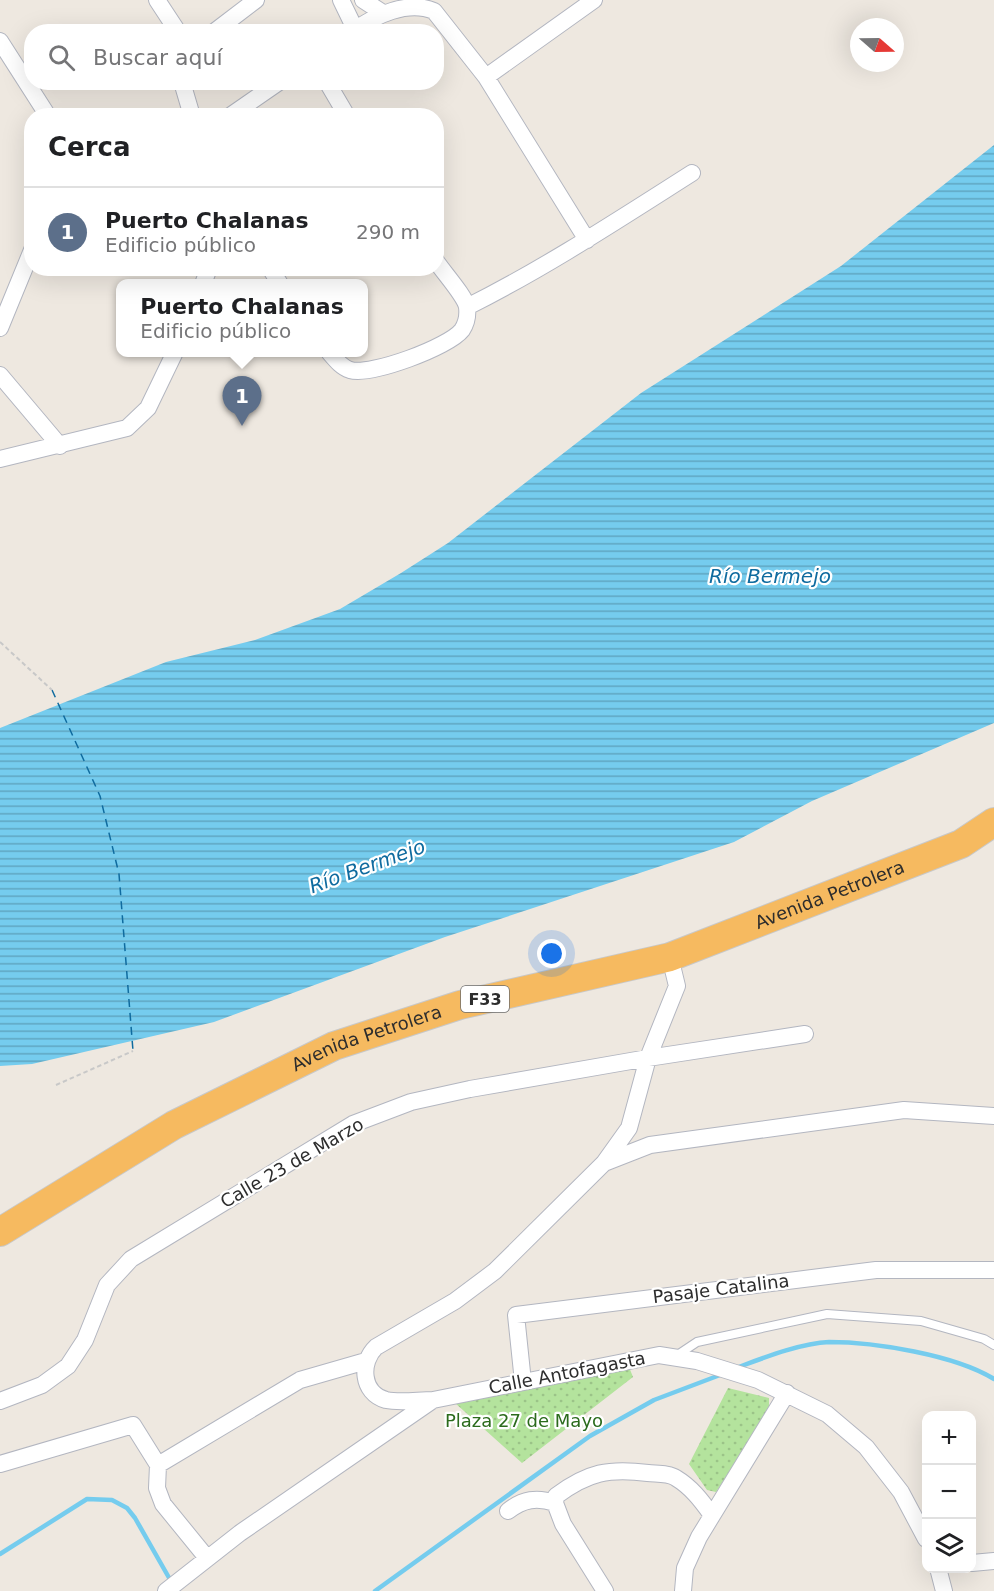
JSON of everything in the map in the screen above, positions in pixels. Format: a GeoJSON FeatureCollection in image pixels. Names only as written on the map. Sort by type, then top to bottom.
{"type":"FeatureCollection","features":[{"type":"Feature","properties":{"kind":"highway","name":"Avenida Petrolera"},"geometry":{"type":"LineString","coordinates":[[0,1232],[174,1125],[334,1046],[460,1005],[670,957],[961,844],[994,822]]}},
{"type":"Feature","properties":{"kind":"street"},"geometry":{"type":"LineString","coordinates":[[157,0],[173,24]]}},
{"type":"Feature","properties":{"kind":"street"},"geometry":{"type":"LineString","coordinates":[[224,24],[256,0]]}},
{"type":"Feature","properties":{"kind":"street"},"geometry":{"type":"LineString","coordinates":[[341,0],[351,24]]}},
{"type":"Feature","properties":{"kind":"street"},"geometry":{"type":"LineString","coordinates":[[363,0],[383,13]]}},
{"type":"Feature","properties":{"kind":"street"},"geometry":{"type":"LineString","coordinates":[[486,77],[594,0]]}},
{"type":"Feature","properties":{"kind":"street"},"geometry":{"type":"LineString","coordinates":[[364,24],[383,13],[413,4],[423,5],[434,11],[486,77],[587,240]]}},
{"type":"Feature","properties":{"kind":"street"},"geometry":{"type":"LineString","coordinates":[[0,41],[24,78]]}},
{"type":"Feature","properties":{"kind":"street"},"geometry":{"type":"LineString","coordinates":[[31,90],[43,108]]}},
{"type":"Feature","properties":{"kind":"street"},"geometry":{"type":"LineString","coordinates":[[184,90],[190,108]]}},
{"type":"Feature","properties":{"kind":"street"},"geometry":{"type":"LineString","coordinates":[[242,108],[267,90]]}},
{"type":"Feature","properties":{"kind":"street"},"geometry":{"type":"LineString","coordinates":[[332,90],[342,108]]}},
{"type":"Feature","properties":{"kind":"street"},"geometry":{"type":"LineString","coordinates":[[467,307],[511,285],[587,240],[692,173]]}},
{"type":"Feature","properties":{"kind":"street"},"geometry":{"type":"LineString","coordinates":[[0,327],[24,269]]}},
{"type":"Feature","properties":{"kind":"street"},"geometry":{"type":"LineString","coordinates":[[333,357],[350,370],[363,371],[388,365],[451,339],[462,330],[467,307],[465,299],[444,271]]}},
{"type":"Feature","properties":{"kind":"street"},"geometry":{"type":"LineString","coordinates":[[0,459],[119,431],[133,424],[157,393],[173,357]]}},
{"type":"Feature","properties":{"kind":"street"},"geometry":{"type":"LineString","coordinates":[[0,375],[60,446]]}},
{"type":"Feature","properties":{"kind":"street"},"geometry":{"type":"LineString","coordinates":[[433,1400],[381,1398],[367,1383],[366,1361],[376,1347],[455,1301],[495,1271],[604,1163],[629,1128],[648,1058],[677,986],[670,957]]}},
{"type":"Feature","properties":{"kind":"street","name":"Calle 23 de Marzo"},"geometry":{"type":"LineString","coordinates":[[0,1401],[42,1385],[68,1366],[86,1340],[107,1285],[131,1259],[353,1124],[411,1102],[470,1089],[805,1034]]}},
{"type":"Feature","properties":{"kind":"street"},"geometry":{"type":"LineString","coordinates":[[604,1163],[650,1145],[903,1110],[994,1116]]}},
{"type":"Feature","properties":{"kind":"street","name":"Pasaje Catalina"},"geometry":{"type":"LineString","coordinates":[[523,1382],[516,1315],[876,1270],[994,1270]]}},
{"type":"Feature","properties":{"kind":"street","name":"Calle Antofagasta"},"geometry":{"type":"LineString","coordinates":[[166,1591],[207,1558],[433,1400],[659,1355],[698,1361],[758,1380],[827,1414],[866,1447],[902,1492],[922,1530]]}},
{"type":"Feature","properties":{"kind":"street"},"geometry":{"type":"LineString","coordinates":[[158,1465],[300,1380],[366,1361]]}},
{"type":"Feature","properties":{"kind":"street"},"geometry":{"type":"LineString","coordinates":[[683,1591],[685,1568],[711,1514],[787,1393]]}},
{"type":"Feature","properties":{"kind":"street"},"geometry":{"type":"LineString","coordinates":[[0,1464],[133,1425],[158,1465],[157,1488],[163,1504],[207,1558]]}},
{"type":"Feature","properties":{"kind":"street"},"geometry":{"type":"LineString","coordinates":[[605,1591],[563,1524],[555,1503],[556,1496],[570,1485],[597,1473],[621,1470],[674,1476],[698,1496],[711,1514]]}},
{"type":"Feature","properties":{"kind":"street"},"geometry":{"type":"LineString","coordinates":[[508,1511],[516,1504],[531,1499],[555,1503]]}},
{"type":"Feature","properties":{"kind":"street"},"geometry":{"type":"LineString","coordinates":[[976,1563],[994,1561]]}},
{"type":"Feature","properties":{"kind":"street"},"geometry":{"type":"LineString","coordinates":[[939,1573],[944,1591]]}},
{"type":"Feature","properties":{"kind":"lane"},"geometry":{"type":"LineString","coordinates":[[674,1358],[697,1342],[827,1314],[921,1321],[984,1339],[994,1345]]}},
{"type":"Feature","properties":{"kind":"path"},"geometry":{"type":"LineString","coordinates":[[0,642],[52,690]]}},
{"type":"Feature","properties":{"kind":"path"},"geometry":{"type":"LineString","coordinates":[[56,1084],[133,1051]]}},
{"type":"Feature","properties":{"kind":"green space","name":"Plaza 27 de Mayo"},"geometry":{"type":"Polygon","coordinates":[[[629,1367],[633,1377],[522,1463],[455,1403],[629,1367]]]}},
{"type":"Feature","properties":{"kind":"green space"},"geometry":{"type":"Polygon","coordinates":[[[728,1388],[769,1398],[769,1411],[716,1492],[707,1490],[689,1464],[728,1388]]]}},
{"type":"Feature","properties":{"kind":"water","name":"Río Bermejo"},"geometry":{"type":"Polygon","coordinates":[[[994,145],[994,723],[812,801],[734,842],[445,937],[214,1022],[32,1064],[0,1066],[0,728],[166,662],[255,640],[340,609],[448,543],[641,393],[841,266],[994,145]]]}},
{"type":"Feature","properties":{"kind":"waterway"},"geometry":{"type":"LineString","coordinates":[[736,1368],[806,1345],[829,1342],[869,1344],[914,1351],[958,1363],[994,1379]]}},
{"type":"Feature","properties":{"kind":"waterway"},"geometry":{"type":"LineString","coordinates":[[375,1591],[590,1436],[654,1400],[720,1375]]}},
{"type":"Feature","properties":{"kind":"waterway"},"geometry":{"type":"LineString","coordinates":[[0,1554],[87,1499],[112,1500],[127,1508],[135,1518],[172,1583]]}},
{"type":"Feature","properties":{"kind":"ferry route"},"geometry":{"type":"LineString","coordinates":[[52,690],[100,796],[119,874],[133,1051]]}},
{"type":"Feature","properties":{"kind":"place","name":"Puerto Chalanas"},"geometry":{"type":"Point","coordinates":[242,426]}}]}
